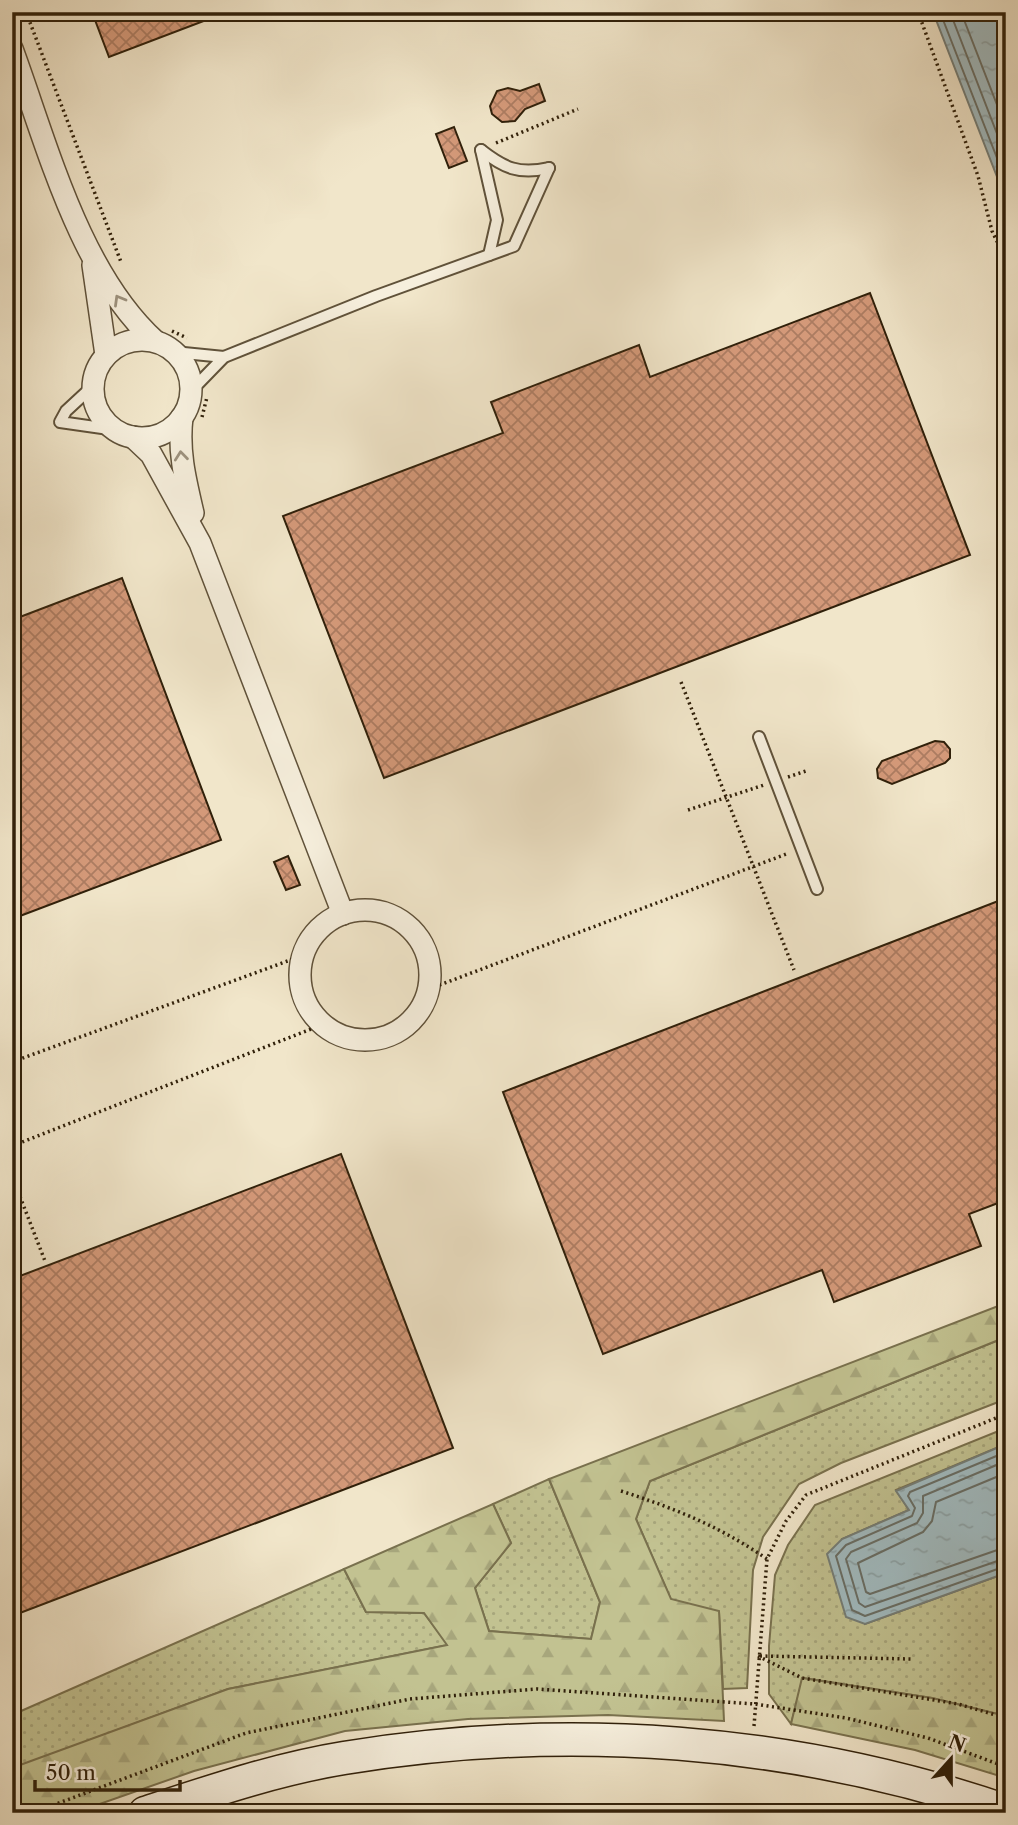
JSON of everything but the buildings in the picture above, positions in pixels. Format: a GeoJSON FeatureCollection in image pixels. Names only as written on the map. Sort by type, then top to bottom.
{"type":"FeatureCollection","features":[{"type":"Feature","properties":{"kind":"main road"},"geometry":{"type":"LineString","coordinates":[[145,1813],[211,1791],[342,1758],[499,1739],[641,1740],[753,1749],[864,1770],[1006,1811]]}},
{"type":"Feature","properties":{"kind":"street"},"geometry":{"type":"LineString","coordinates":[[12,49],[90,253],[130,319],[162,335],[188,371],[191,391],[189,421],[179,443],[182,468],[200,542],[343,914]]}},
{"type":"Feature","properties":{"kind":"street"},"geometry":{"type":"LineString","coordinates":[[90,253],[106,355]]}},
{"type":"Feature","properties":{"kind":"street"},"geometry":{"type":"LineString","coordinates":[[162,335],[132,341],[106,355],[95,375],[93,386],[97,407],[150,454],[200,542]]}},
{"type":"Feature","properties":{"kind":"street"},"geometry":{"type":"LineString","coordinates":[[125,433],[150,437],[189,421]]}},
{"type":"Feature","properties":{"kind":"street"},"geometry":{"type":"LineString","coordinates":[[375,911],[399,919],[413,930],[424,947],[430,965],[429,989],[421,1010],[409,1024],[390,1035],[371,1040],[345,1037],[313,1014],[304,998],[300,979],[304,955],[315,933],[343,914],[375,911]]}},
{"type":"Feature","properties":{"kind":"lane"},"geometry":{"type":"LineString","coordinates":[[481,150],[497,220],[489,255]]}},
{"type":"Feature","properties":{"kind":"lane"},"geometry":{"type":"LineString","coordinates":[[191,391],[224,357],[376,296],[514,246],[549,168],[528,173],[505,168],[481,150]]}},
{"type":"Feature","properties":{"kind":"lane"},"geometry":{"type":"LineString","coordinates":[[174,352],[224,357]]}},
{"type":"Feature","properties":{"kind":"lane"},"geometry":{"type":"LineString","coordinates":[[93,386],[66,411],[60,422],[125,433]]}},
{"type":"Feature","properties":{"kind":"lane"},"geometry":{"type":"LineString","coordinates":[[759,737],[817,889]]}},
{"type":"Feature","properties":{"kind":"path"},"geometry":{"type":"LineString","coordinates":[[26,12],[124,272]]}},
{"type":"Feature","properties":{"kind":"path"},"geometry":{"type":"LineString","coordinates":[[918,12],[978,176],[992,231],[1006,260]]}},
{"type":"Feature","properties":{"kind":"path"},"geometry":{"type":"LineString","coordinates":[[481,150],[579,109]]}},
{"type":"Feature","properties":{"kind":"path"},"geometry":{"type":"LineString","coordinates":[[162,335],[207,342],[224,357],[224,369],[189,421]]}},
{"type":"Feature","properties":{"kind":"path"},"geometry":{"type":"LineString","coordinates":[[681,682],[794,970]]}},
{"type":"Feature","properties":{"kind":"path"},"geometry":{"type":"LineString","coordinates":[[688,810],[806,771]]}},
{"type":"Feature","properties":{"kind":"path"},"geometry":{"type":"LineString","coordinates":[[429,989],[800,848]]}},
{"type":"Feature","properties":{"kind":"path"},"geometry":{"type":"LineString","coordinates":[[12,1062],[304,955]]}},
{"type":"Feature","properties":{"kind":"path"},"geometry":{"type":"LineString","coordinates":[[12,1146],[324,1024]]}},
{"type":"Feature","properties":{"kind":"path"},"geometry":{"type":"LineString","coordinates":[[12,1176],[45,1261]]}},
{"type":"Feature","properties":{"kind":"path"},"geometry":{"type":"LineString","coordinates":[[753,1749],[767,1559],[786,1521],[806,1495],[1006,1414]]}},
{"type":"Feature","properties":{"kind":"path"},"geometry":{"type":"LineString","coordinates":[[621,1491],[676,1508],[730,1534],[767,1559]]}},
{"type":"Feature","properties":{"kind":"path"},"geometry":{"type":"LineString","coordinates":[[758,1656],[911,1659]]}},
{"type":"Feature","properties":{"kind":"path"},"geometry":{"type":"LineString","coordinates":[[758,1656],[803,1678],[958,1704],[1006,1717]]}},
{"type":"Feature","properties":{"kind":"green space"},"geometry":{"type":"Polygon","coordinates":[[[1006,1303],[1006,1337],[650,1481],[636,1519],[671,1599],[719,1611],[724,1721],[608,1715],[468,1719],[345,1731],[194,1771],[74,1813],[12,1813],[12,1769],[20,1765],[228,1689],[447,1645],[424,1613],[366,1612],[344,1569],[493,1504],[511,1543],[475,1588],[489,1631],[591,1639],[600,1602],[549,1479],[1006,1303]]]}},
{"type":"Feature","properties":{"kind":"green space"},"geometry":{"type":"Polygon","coordinates":[[[1006,1337],[1006,1399],[841,1463],[799,1484],[763,1537],[753,1570],[747,1688],[723,1689],[719,1612],[671,1600],[636,1519],[650,1481],[1006,1337]]]}},
{"type":"Feature","properties":{"kind":"green space"},"geometry":{"type":"Polygon","coordinates":[[[1006,1428],[1006,1444],[896,1490],[909,1510],[842,1539],[865,1624],[1006,1573],[1006,1716],[932,1698],[803,1678],[791,1724],[769,1694],[769,1646],[775,1575],[788,1545],[815,1505],[1006,1428]]]}},
{"type":"Feature","properties":{"kind":"green space"},"geometry":{"type":"Polygon","coordinates":[[[549,1479],[600,1602],[591,1639],[489,1631],[475,1588],[511,1543],[493,1504],[549,1479]]]}},
{"type":"Feature","properties":{"kind":"green space"},"geometry":{"type":"Polygon","coordinates":[[[344,1569],[366,1612],[424,1613],[448,1645],[228,1689],[12,1769],[12,1715],[344,1569]]]}},
{"type":"Feature","properties":{"kind":"green space"},"geometry":{"type":"Polygon","coordinates":[[[802,1678],[932,1698],[1006,1716],[1006,1778],[915,1750],[791,1724],[802,1678]]]}},
{"type":"Feature","properties":{"kind":"water"},"geometry":{"type":"Polygon","coordinates":[[[933,12],[1006,12],[1006,200],[933,12]]]}},
{"type":"Feature","properties":{"kind":"water"},"geometry":{"type":"Polygon","coordinates":[[[1006,1444],[1006,1573],[865,1624],[846,1617],[827,1554],[842,1539],[909,1510],[896,1491],[1006,1444]]]}}]}
